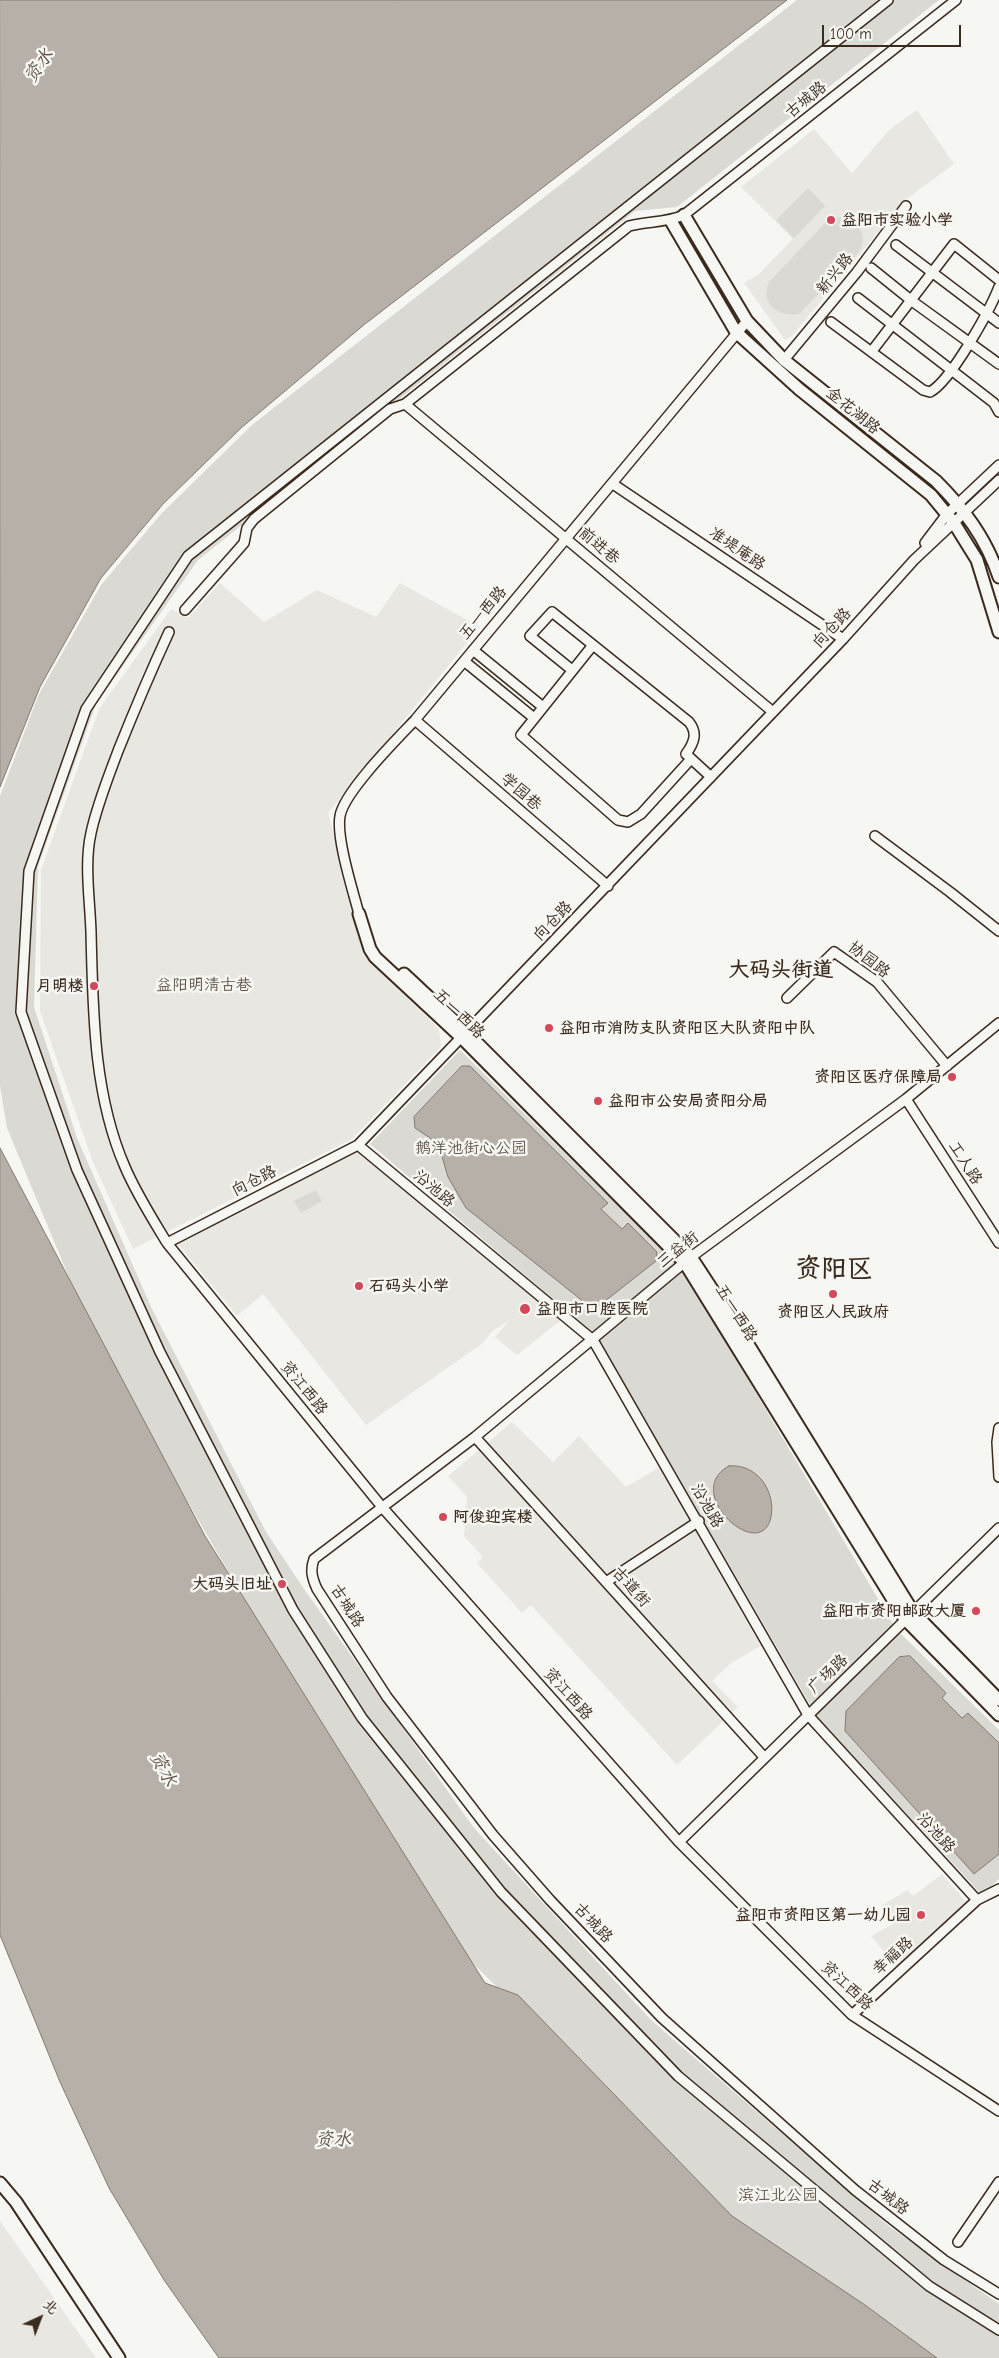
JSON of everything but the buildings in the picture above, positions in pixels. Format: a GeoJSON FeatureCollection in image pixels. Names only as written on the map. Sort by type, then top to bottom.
{"type":"FeatureCollection","features":[{"type":"Feature","properties":{"kind":"main road"},"geometry":{"type":"LineString","coordinates":[[684,215],[747,321],[784,360],[936,481],[961,507],[979,532],[994,561],[999,577]]}},
{"type":"Feature","properties":{"kind":"main road","name":"金花湖路"},"geometry":{"type":"LineString","coordinates":[[672,221],[736,332],[799,389],[931,495],[950,518],[977,560],[999,632]]}},
{"type":"Feature","properties":{"kind":"main road","name":"五一西路"},"geometry":{"type":"LineString","coordinates":[[360,914],[370,949],[375,957],[464,1035],[688,1260],[909,1615],[999,1715]]}},
{"type":"Feature","properties":{"kind":"main road"},"geometry":{"type":"LineString","coordinates":[[909,1615],[999,1700]]}},
{"type":"Feature","properties":{"kind":"main road"},"geometry":{"type":"LineString","coordinates":[[0,2183],[16,2202],[119,2358]]}},
{"type":"Feature","properties":{"kind":"street"},"geometry":{"type":"LineString","coordinates":[[888,0],[188,556],[86,709],[29,871],[21,1012],[78,1170],[160,1352],[293,1610],[362,1718],[501,1892],[678,2076],[929,2286],[999,2330]]}},
{"type":"Feature","properties":{"kind":"street","name":"古城路"},"geometry":{"type":"LineString","coordinates":[[672,221],[684,215],[956,0]]}},
{"type":"Feature","properties":{"kind":"street","name":"新兴路"},"geometry":{"type":"LineString","coordinates":[[784,360],[857,272],[906,206]]}},
{"type":"Feature","properties":{"kind":"street"},"geometry":{"type":"LineString","coordinates":[[185,610],[244,543],[247,528],[254,519],[390,409],[405,404],[628,226],[642,222],[672,221]]}},
{"type":"Feature","properties":{"kind":"street"},"geometry":{"type":"LineString","coordinates":[[872,351],[954,244],[999,280]]}},
{"type":"Feature","properties":{"kind":"street"},"geometry":{"type":"LineString","coordinates":[[896,245],[999,323]]}},
{"type":"Feature","properties":{"kind":"street"},"geometry":{"type":"LineString","coordinates":[[871,268],[999,364]]}},
{"type":"Feature","properties":{"kind":"street"},"geometry":{"type":"LineString","coordinates":[[831,322],[923,390],[930,392],[937,388],[951,370],[986,314],[999,287]]}},
{"type":"Feature","properties":{"kind":"street"},"geometry":{"type":"LineString","coordinates":[[858,298],[994,403],[999,412]]}},
{"type":"Feature","properties":{"kind":"street","name":"五一西路"},"geometry":{"type":"LineString","coordinates":[[360,914],[340,834],[340,816],[358,784],[474,650],[747,321]]}},
{"type":"Feature","properties":{"kind":"street","name":"前进巷"},"geometry":{"type":"LineString","coordinates":[[405,404],[773,712]]}},
{"type":"Feature","properties":{"kind":"street","name":"向仓路"},"geometry":{"type":"LineString","coordinates":[[167,1242],[358,1145],[843,639],[999,465]]}},
{"type":"Feature","properties":{"kind":"street","name":"向仓路"},"geometry":{"type":"LineString","coordinates":[[961,507],[999,480]]}},
{"type":"Feature","properties":{"kind":"street","name":"准堤庵路"},"geometry":{"type":"LineString","coordinates":[[613,484],[843,639]]}},
{"type":"Feature","properties":{"kind":"street"},"geometry":{"type":"LineString","coordinates":[[572,670],[530,636],[552,612],[689,722],[695,734],[693,744],[686,754],[711,777]]}},
{"type":"Feature","properties":{"kind":"street","name":"资江西路"},"geometry":{"type":"LineString","coordinates":[[169,632],[133,713],[102,793],[90,835],[88,860],[94,1003],[102,1087],[114,1137],[124,1166],[139,1196],[167,1242],[382,1507],[679,1842],[852,2015],[999,2111]]}},
{"type":"Feature","properties":{"kind":"street"},"geometry":{"type":"LineString","coordinates":[[593,645],[520,734],[618,820],[628,822],[641,814],[691,759]]}},
{"type":"Feature","properties":{"kind":"street"},"geometry":{"type":"LineString","coordinates":[[474,650],[543,707]]}},
{"type":"Feature","properties":{"kind":"street"},"geometry":{"type":"LineString","coordinates":[[464,661],[534,718]]}},
{"type":"Feature","properties":{"kind":"street","name":"学园巷"},"geometry":{"type":"LineString","coordinates":[[415,720],[608,886]]}},
{"type":"Feature","properties":{"kind":"street"},"geometry":{"type":"LineString","coordinates":[[874,836],[999,931]]}},
{"type":"Feature","properties":{"kind":"street","name":"协园路"},"geometry":{"type":"LineString","coordinates":[[787,998],[834,952],[877,982],[947,1066]]}},
{"type":"Feature","properties":{"kind":"street","name":"三益街"},"geometry":{"type":"LineString","coordinates":[[382,1507],[475,1437],[688,1260],[906,1098],[999,1023]]}},
{"type":"Feature","properties":{"kind":"street","name":"工人路"},"geometry":{"type":"LineString","coordinates":[[906,1098],[999,1243]]}},
{"type":"Feature","properties":{"kind":"street","name":"沿池路"},"geometry":{"type":"LineString","coordinates":[[358,1145],[593,1340],[699,1521],[808,1715],[977,1900]]}},
{"type":"Feature","properties":{"kind":"street"},"geometry":{"type":"LineString","coordinates":[[999,1428],[997,1442],[999,1478]]}},
{"type":"Feature","properties":{"kind":"street","name":"古道街"},"geometry":{"type":"LineString","coordinates":[[475,1437],[764,1757]]}},
{"type":"Feature","properties":{"kind":"street","name":"古城路"},"geometry":{"type":"LineString","coordinates":[[382,1507],[314,1559],[312,1578],[387,1697],[493,1835],[550,1900],[662,2018],[752,2101],[855,2190],[944,2260],[999,2294]]}},
{"type":"Feature","properties":{"kind":"street"},"geometry":{"type":"LineString","coordinates":[[606,1582],[699,1521]]}},
{"type":"Feature","properties":{"kind":"street","name":"广场路"},"geometry":{"type":"LineString","coordinates":[[679,1842],[999,1528]]}},
{"type":"Feature","properties":{"kind":"street"},"geometry":{"type":"LineString","coordinates":[[977,1900],[999,1889]]}},
{"type":"Feature","properties":{"kind":"street","name":"幸福路"},"geometry":{"type":"LineString","coordinates":[[852,2015],[977,1900]]}},
{"type":"Feature","properties":{"kind":"street"},"geometry":{"type":"LineString","coordinates":[[958,2242],[999,2182]]}},
{"type":"Feature","properties":{"kind":"shaded area","name":"益阳市实验小学"},"geometry":{"type":"Polygon","coordinates":[[[917,110],[954,164],[904,201],[792,336],[785,340],[744,283],[759,274],[793,239],[741,187],[814,129],[852,173],[890,129],[917,110]]]}},
{"type":"Feature","properties":{"kind":"shaded area","name":"益阳明清古巷"},"geometry":{"type":"Polygon","coordinates":[[[220,583],[264,622],[317,590],[376,617],[400,583],[480,627],[328,813],[366,957],[439,1029],[441,1047],[352,1139],[133,1249],[93,1162],[40,1011],[41,870],[99,709],[171,609],[188,618],[220,583]]]}},
{"type":"Feature","properties":{"kind":"shaded area","name":"石码头小学"},"geometry":{"type":"Polygon","coordinates":[[[357,1151],[561,1320],[517,1355],[495,1337],[510,1320],[492,1331],[483,1343],[366,1425],[263,1294],[237,1316],[177,1243],[357,1151]]]}},
{"type":"Feature","properties":{"kind":"shaded area"},"geometry":{"type":"Polygon","coordinates":[[[512,1422],[553,1462],[579,1436],[626,1487],[660,1467],[761,1646],[731,1663],[712,1681],[738,1707],[677,1765],[531,1605],[522,1613],[477,1563],[483,1557],[464,1536],[467,1497],[448,1476],[512,1422]]]}},
{"type":"Feature","properties":{"kind":"shaded area","name":"益阳市资阳区第一幼儿园"},"geometry":{"type":"Polygon","coordinates":[[[942,1874],[968,1904],[897,1967],[871,1936],[893,1924],[881,1906],[907,1890],[913,1896],[942,1874]]]}},
{"type":"Feature","properties":{"kind":"shaded area"},"geometry":{"type":"Polygon","coordinates":[[[0,2221],[96,2358],[0,2358],[0,2221]]]}},
{"type":"Feature","properties":{"kind":"green space","name":"滨江北公园"},"geometry":{"type":"Polygon","coordinates":[[[797,0],[939,0],[677,207],[635,211],[198,560],[96,704],[38,866],[34,1007],[77,1138],[152,1309],[266,1532],[304,1589],[474,1828],[651,2020],[890,2227],[999,2304],[999,2358],[923,2358],[746,2233],[431,1922],[97,1345],[7,1128],[0,1086],[0,796],[39,694],[101,585],[162,513],[252,425],[797,0]]]}},
{"type":"Feature","properties":{"kind":"green space"},"geometry":{"type":"Polygon","coordinates":[[[808,188],[825,206],[794,238],[776,220],[808,188]]]}},
{"type":"Feature","properties":{"kind":"green space"},"geometry":{"type":"Polygon","coordinates":[[[843,216],[854,221],[861,230],[863,240],[859,252],[799,314],[778,311],[769,303],[767,297],[769,282],[828,220],[843,216]]]}},
{"type":"Feature","properties":{"kind":"green space","name":"鹅洋池街心公园"},"geometry":{"type":"Polygon","coordinates":[[[460,1050],[683,1270],[896,1629],[999,1730],[999,1879],[982,1895],[816,1715],[597,1336],[370,1144],[460,1050]]]}},
{"type":"Feature","properties":{"kind":"green space"},"geometry":{"type":"Polygon","coordinates":[[[316,1190],[322,1201],[301,1213],[294,1201],[316,1190]]]}},
{"type":"Feature","properties":{"kind":"water","name":"资水"},"geometry":{"type":"Polygon","coordinates":[[[0,0],[787,0],[365,324],[241,428],[163,504],[101,578],[40,687],[0,787],[0,0]]]}},
{"type":"Feature","properties":{"kind":"water"},"geometry":{"type":"Polygon","coordinates":[[[462,1066],[470,1066],[608,1203],[601,1209],[622,1229],[628,1223],[657,1252],[656,1261],[600,1305],[589,1306],[466,1208],[448,1177],[441,1153],[430,1138],[415,1128],[414,1117],[462,1066]]]}},
{"type":"Feature","properties":{"kind":"water","name":"资水"},"geometry":{"type":"Polygon","coordinates":[[[0,1148],[205,1536],[485,1983],[518,1995],[732,2216],[865,2305],[937,2358],[219,2358],[164,2280],[109,2188],[60,2082],[0,1935],[0,1148]]]}},
{"type":"Feature","properties":{"kind":"water"},"geometry":{"type":"Polygon","coordinates":[[[729,1466],[739,1466],[748,1469],[762,1480],[767,1488],[772,1507],[771,1517],[764,1530],[753,1533],[740,1529],[728,1519],[718,1506],[713,1492],[716,1478],[729,1466]]]}},
{"type":"Feature","properties":{"kind":"water"},"geometry":{"type":"Polygon","coordinates":[[[910,1656],[946,1693],[942,1698],[962,1718],[968,1713],[999,1743],[999,1854],[974,1874],[845,1731],[846,1711],[899,1657],[910,1656]]]}},
{"type":"Feature","properties":{"kind":"place","name":"益阳市实验小学"},"geometry":{"type":"Point","coordinates":[831,220]}},
{"type":"Feature","properties":{"kind":"place","name":"月明楼"},"geometry":{"type":"Point","coordinates":[94,986]}},
{"type":"Feature","properties":{"kind":"place","name":"益阳市消防支队资阳区大队资阳中队"},"geometry":{"type":"Point","coordinates":[549,1028]}},
{"type":"Feature","properties":{"kind":"place","name":"资阳区医疗保障局"},"geometry":{"type":"Point","coordinates":[952,1077]}},
{"type":"Feature","properties":{"kind":"place","name":"益阳市公安局资阳分局"},"geometry":{"type":"Point","coordinates":[598,1101]}},
{"type":"Feature","properties":{"kind":"place","name":"石码头小学"},"geometry":{"type":"Point","coordinates":[359,1286]}},
{"type":"Feature","properties":{"kind":"place","name":"资阳区人民政府"},"geometry":{"type":"Point","coordinates":[833,1294]}},
{"type":"Feature","properties":{"kind":"place","name":"益阳市口腔医院"},"geometry":{"type":"Point","coordinates":[525,1309]}},
{"type":"Feature","properties":{"kind":"place","name":"阿俊迎宾楼"},"geometry":{"type":"Point","coordinates":[443,1517]}},
{"type":"Feature","properties":{"kind":"place","name":"大码头旧址"},"geometry":{"type":"Point","coordinates":[282,1584]}},
{"type":"Feature","properties":{"kind":"place","name":"益阳市资阳邮政大厦"},"geometry":{"type":"Point","coordinates":[976,1611]}},
{"type":"Feature","properties":{"kind":"place","name":"益阳市资阳区第一幼儿园"},"geometry":{"type":"Point","coordinates":[921,1915]}},
{"type":"Feature","properties":{"kind":"district","name":"大码头街道"},"geometry":{"type":"Point","coordinates":[781,970]}},
{"type":"Feature","properties":{"kind":"district","name":"资阳区"},"geometry":{"type":"Point","coordinates":[834,1270]}}]}
